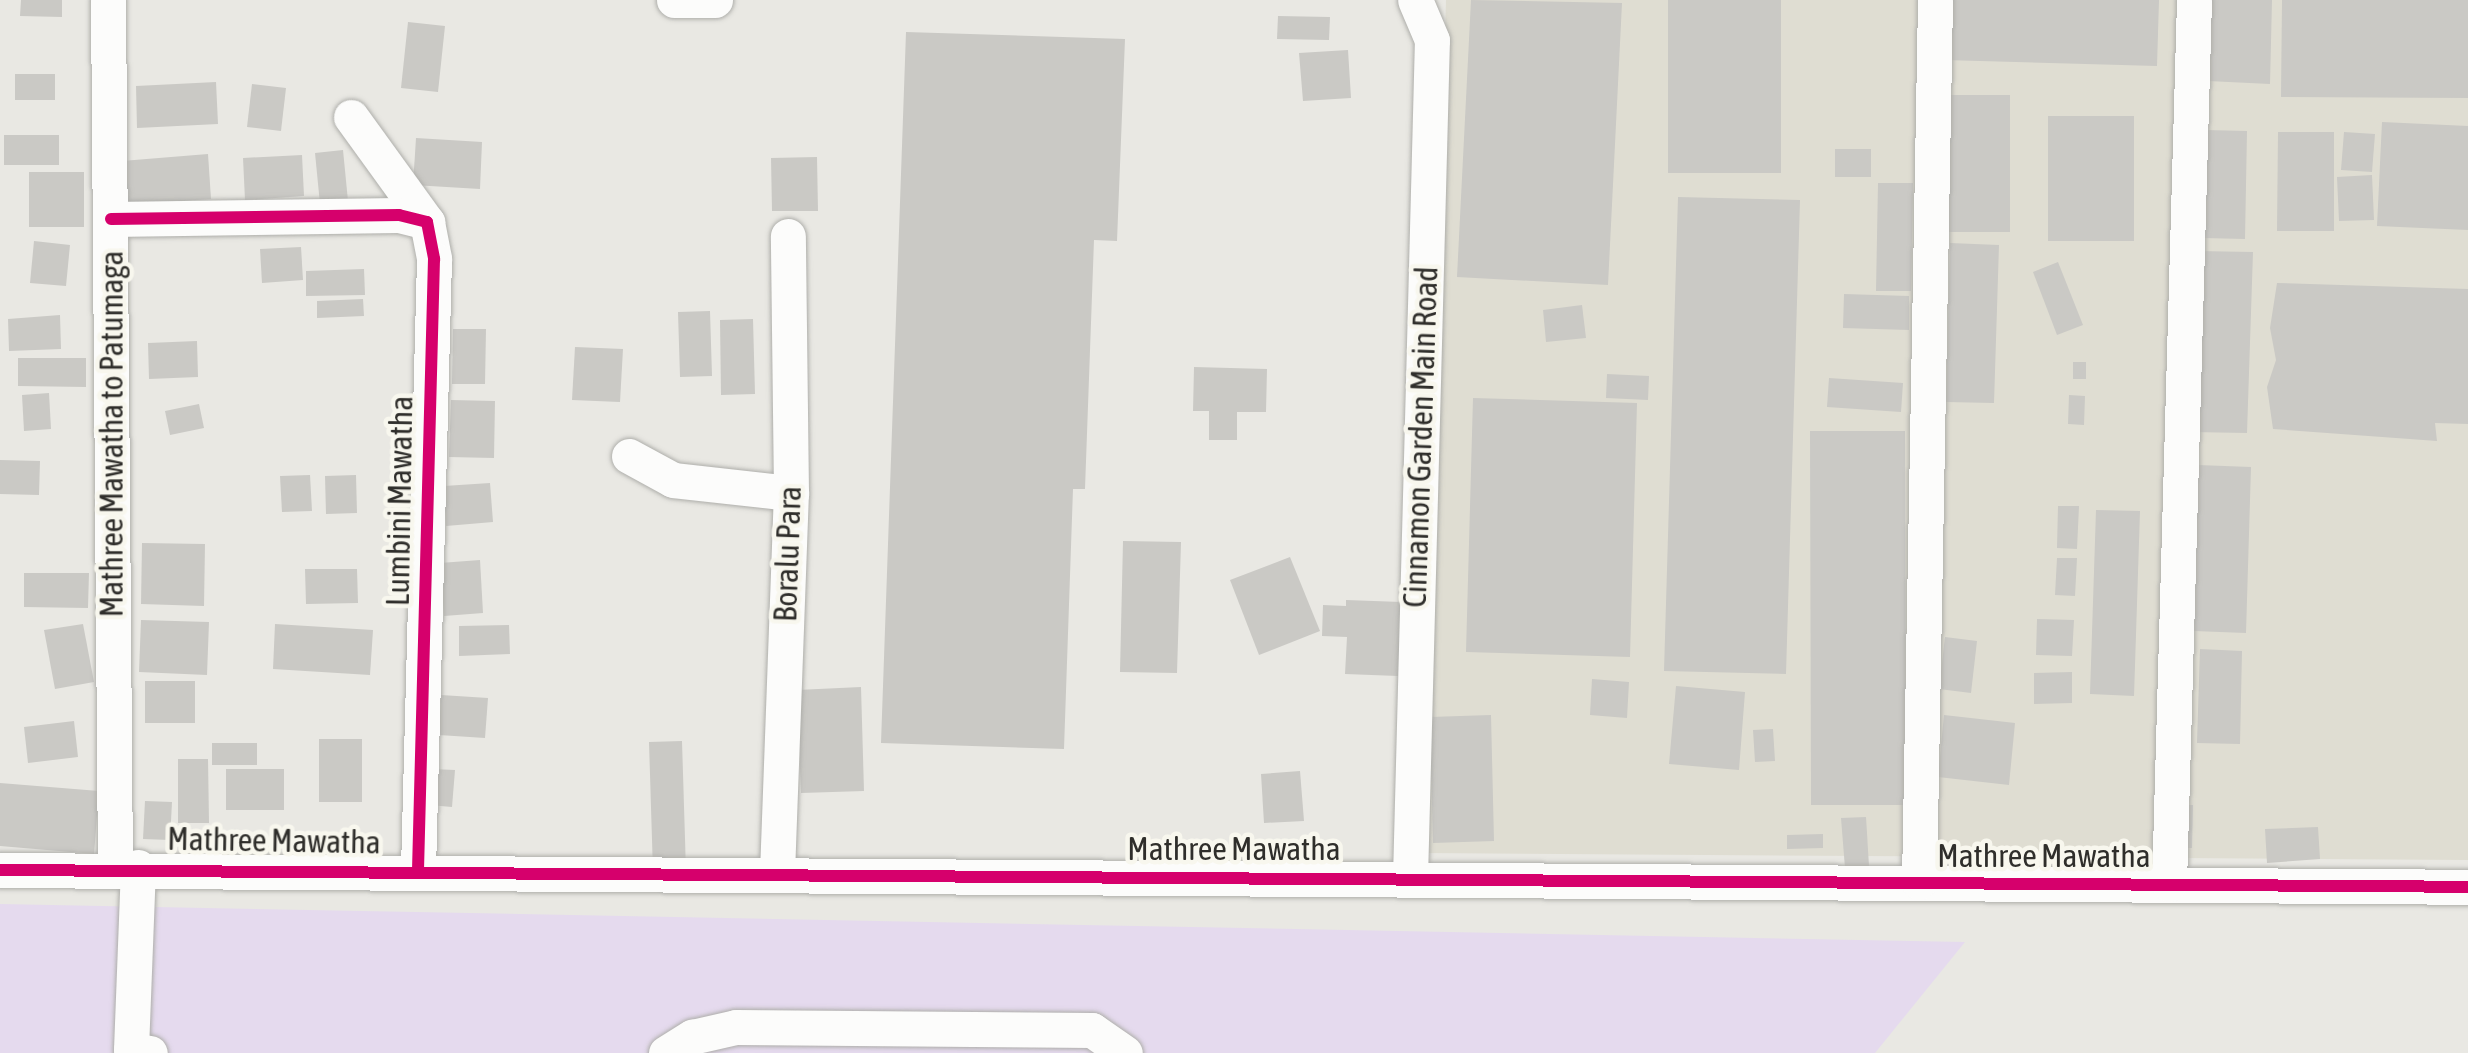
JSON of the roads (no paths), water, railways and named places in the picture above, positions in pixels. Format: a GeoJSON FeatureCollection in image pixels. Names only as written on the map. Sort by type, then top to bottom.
{"type":"FeatureCollection","features":[{"type":"Feature","properties":{"kind":"street","name":"Mathree Mawatha to Patumaga"},"geometry":{"type":"LineString","coordinates":[[108,0],[126,867],[135,1052]]}},
{"type":"Feature","properties":{"kind":"street"},"geometry":{"type":"LineString","coordinates":[[674,0],[714,0]]}},
{"type":"Feature","properties":{"kind":"street","name":"Cinnamon Garden Main Road"},"geometry":{"type":"LineString","coordinates":[[1410,878],[1432,40],[1415,0]]}},
{"type":"Feature","properties":{"kind":"street"},"geometry":{"type":"LineString","coordinates":[[1920,882],[1934,0]]}},
{"type":"Feature","properties":{"kind":"street"},"geometry":{"type":"LineString","coordinates":[[2169,884],[2194,0]]}},
{"type":"Feature","properties":{"kind":"street"},"geometry":{"type":"LineString","coordinates":[[351,117],[427,222]]}},
{"type":"Feature","properties":{"kind":"street"},"geometry":{"type":"LineString","coordinates":[[110,219],[340,214],[427,222]]}},
{"type":"Feature","properties":{"kind":"street","name":"Lumbini Mawatha"},"geometry":{"type":"LineString","coordinates":[[418,870],[434,259],[427,222]]}},
{"type":"Feature","properties":{"kind":"street","name":"Boralu Para"},"geometry":{"type":"LineString","coordinates":[[777,873],[791,493],[788,236]]}},
{"type":"Feature","properties":{"kind":"street"},"geometry":{"type":"LineString","coordinates":[[629,456],[673,480],[791,493]]}},
{"type":"Feature","properties":{"kind":"street","name":"Mathree Mawatha"},"geometry":{"type":"LineString","coordinates":[[0,870],[126,867],[2468,886]]}},
{"type":"Feature","properties":{"kind":"street"},"geometry":{"type":"LineString","coordinates":[[666,1053],[692,1037],[736,1027],[1092,1030],[1125,1053]]}}]}
